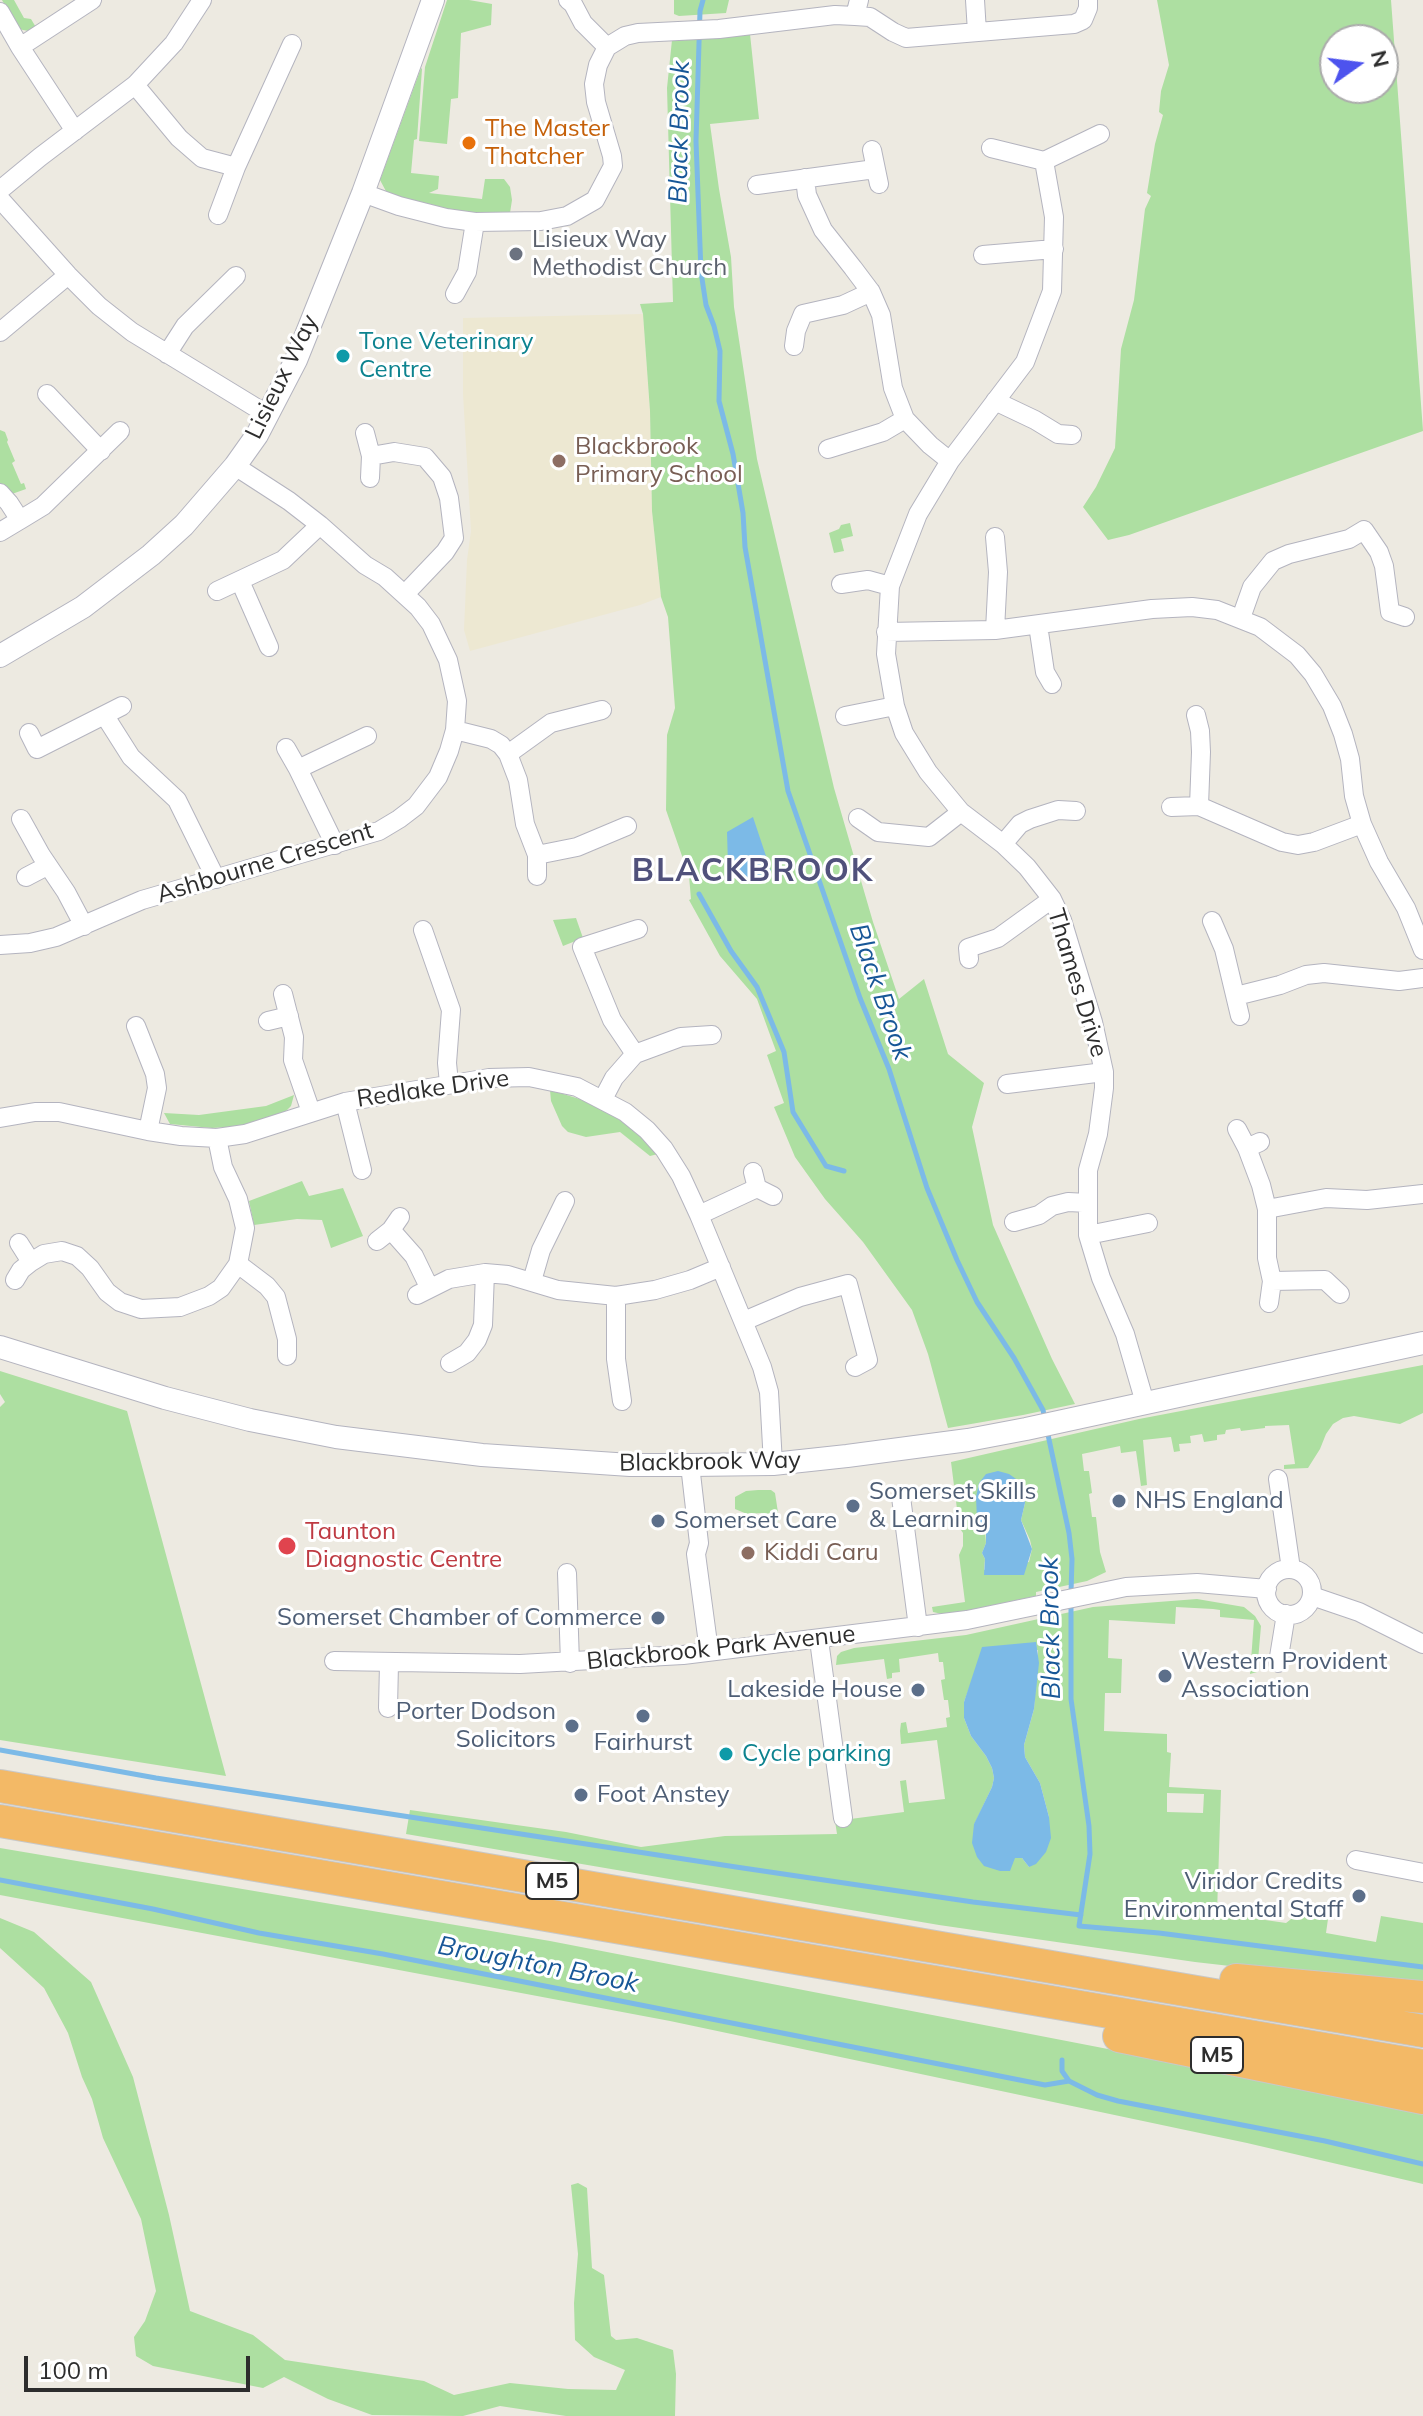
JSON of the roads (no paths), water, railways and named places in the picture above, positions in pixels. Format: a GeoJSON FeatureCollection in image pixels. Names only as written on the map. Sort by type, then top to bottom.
{"type":"FeatureCollection","features":[{"type":"Feature","properties":{"kind":"highway","name":"M5"},"geometry":{"type":"LineString","coordinates":[[0,1786],[1423,2031]]}},
{"type":"Feature","properties":{"kind":"highway","name":"M5"},"geometry":{"type":"LineString","coordinates":[[0,1821],[1423,2066]]}},
{"type":"Feature","properties":{"kind":"highway","name":"M5"},"geometry":{"type":"LineString","coordinates":[[1105,1977],[1238,1980],[1423,1997]]}},
{"type":"Feature","properties":{"kind":"highway","name":"M5"},"geometry":{"type":"LineString","coordinates":[[1015,1997],[1111,2034],[1423,2098]]}},
{"type":"Feature","properties":{"kind":"street"},"geometry":{"type":"LineString","coordinates":[[20,47],[92,0]]}},
{"type":"Feature","properties":{"kind":"street"},"geometry":{"type":"LineString","coordinates":[[0,190],[135,85],[174,43],[202,0]]}},
{"type":"Feature","properties":{"kind":"street","name":"Lisieux Way"},"geometry":{"type":"LineString","coordinates":[[0,656],[83,607],[151,555],[184,525],[235,466],[268,415],[296,360],[363,193],[433,0]]}},
{"type":"Feature","properties":{"kind":"street"},"geometry":{"type":"LineString","coordinates":[[568,0],[583,23],[607,47]]}},
{"type":"Feature","properties":{"kind":"street"},"geometry":{"type":"LineString","coordinates":[[975,0],[977,32]]}},
{"type":"Feature","properties":{"kind":"street"},"geometry":{"type":"LineString","coordinates":[[363,193],[399,206],[475,222],[541,221],[567,216],[595,200],[613,166],[594,84],[598,65],[607,47],[625,36],[719,29],[835,15],[857,8],[906,38],[1074,24],[1083,20],[1088,0]]}},
{"type":"Feature","properties":{"kind":"street"},"geometry":{"type":"LineString","coordinates":[[0,12],[75,131]]}},
{"type":"Feature","properties":{"kind":"street"},"geometry":{"type":"LineString","coordinates":[[218,215],[236,167],[292,44]]}},
{"type":"Feature","properties":{"kind":"street"},"geometry":{"type":"LineString","coordinates":[[259,71],[277,80]]}},
{"type":"Feature","properties":{"kind":"street"},"geometry":{"type":"LineString","coordinates":[[135,85],[179,138],[202,158],[236,167]]}},
{"type":"Feature","properties":{"kind":"street"},"geometry":{"type":"LineString","coordinates":[[991,148],[1044,161],[1101,133]]}},
{"type":"Feature","properties":{"kind":"street"},"geometry":{"type":"LineString","coordinates":[[757,185],[805,178],[877,177],[872,150]]}},
{"type":"Feature","properties":{"kind":"street","name":"Thames Drive"},"geometry":{"type":"LineString","coordinates":[[1044,161],[1054,217],[1052,291],[1025,362],[950,461],[918,514],[890,586],[886,632],[889,680],[904,733],[928,772],[961,812],[1027,867],[1052,899],[1062,920],[1093,1022],[1104,1072],[1098,1134],[1088,1170],[1088,1235],[1101,1278],[1125,1334],[1145,1403]]}},
{"type":"Feature","properties":{"kind":"street"},"geometry":{"type":"LineString","coordinates":[[805,178],[807,195],[823,230],[871,292],[881,315],[893,388],[905,419],[950,461]]}},
{"type":"Feature","properties":{"kind":"street"},"geometry":{"type":"LineString","coordinates":[[0,199],[99,306],[132,332],[268,415]]}},
{"type":"Feature","properties":{"kind":"street"},"geometry":{"type":"LineString","coordinates":[[455,294],[467,272],[475,222]]}},
{"type":"Feature","properties":{"kind":"street"},"geometry":{"type":"LineString","coordinates":[[992,258],[1054,249]]}},
{"type":"Feature","properties":{"kind":"street"},"geometry":{"type":"LineString","coordinates":[[0,332],[68,275]]}},
{"type":"Feature","properties":{"kind":"street"},"geometry":{"type":"LineString","coordinates":[[167,354],[185,326],[236,276]]}},
{"type":"Feature","properties":{"kind":"street"},"geometry":{"type":"LineString","coordinates":[[794,346],[800,309],[843,305],[871,292]]}},
{"type":"Feature","properties":{"kind":"street"},"geometry":{"type":"LineString","coordinates":[[47,394],[101,451]]}},
{"type":"Feature","properties":{"kind":"street"},"geometry":{"type":"LineString","coordinates":[[995,401],[1035,420],[1062,439]]}},
{"type":"Feature","properties":{"kind":"street"},"geometry":{"type":"LineString","coordinates":[[828,449],[845,436],[883,432],[905,419]]}},
{"type":"Feature","properties":{"kind":"street"},"geometry":{"type":"LineString","coordinates":[[0,532],[43,506],[120,431]]}},
{"type":"Feature","properties":{"kind":"street"},"geometry":{"type":"LineString","coordinates":[[365,433],[371,456],[370,478]]}},
{"type":"Feature","properties":{"kind":"street"},"geometry":{"type":"LineString","coordinates":[[371,456],[394,452],[444,463],[442,477],[449,498],[454,538],[445,552],[405,594]]}},
{"type":"Feature","properties":{"kind":"street","name":"Ashbourne Crescent"},"geometry":{"type":"LineString","coordinates":[[0,945],[30,943],[84,926],[142,900],[379,831],[416,806],[438,777],[455,730],[457,701],[448,660],[431,624],[405,594],[385,577],[365,565],[289,501],[235,466]]}},
{"type":"Feature","properties":{"kind":"street"},"geometry":{"type":"LineString","coordinates":[[0,493],[20,520]]}},
{"type":"Feature","properties":{"kind":"street"},"geometry":{"type":"LineString","coordinates":[[1241,618],[1252,587],[1273,561],[1349,539],[1372,524],[1384,566],[1392,614]]}},
{"type":"Feature","properties":{"kind":"street"},"geometry":{"type":"LineString","coordinates":[[217,591],[283,560],[320,525]]}},
{"type":"Feature","properties":{"kind":"street"},"geometry":{"type":"LineString","coordinates":[[991,549],[998,572],[995,630]]}},
{"type":"Feature","properties":{"kind":"street"},"geometry":{"type":"LineString","coordinates":[[841,584],[868,580],[890,586]]}},
{"type":"Feature","properties":{"kind":"street"},"geometry":{"type":"LineString","coordinates":[[240,581],[269,647]]}},
{"type":"Feature","properties":{"kind":"street"},"geometry":{"type":"LineString","coordinates":[[886,632],[995,630],[1152,609],[1192,607],[1217,610],[1241,618],[1278,639],[1305,664],[1319,684],[1343,734],[1362,824],[1379,862],[1406,908],[1423,950]]}},
{"type":"Feature","properties":{"kind":"street"},"geometry":{"type":"LineString","coordinates":[[1038,625],[1044,678]]}},
{"type":"Feature","properties":{"kind":"street"},"geometry":{"type":"LineString","coordinates":[[30,746],[122,706]]}},
{"type":"Feature","properties":{"kind":"street"},"geometry":{"type":"LineString","coordinates":[[845,716],[895,706]]}},
{"type":"Feature","properties":{"kind":"street"},"geometry":{"type":"LineString","coordinates":[[508,754],[551,723],[585,723],[602,710]]}},
{"type":"Feature","properties":{"kind":"street"},"geometry":{"type":"LineString","coordinates":[[105,716],[131,757],[177,800],[216,879]]}},
{"type":"Feature","properties":{"kind":"street"},"geometry":{"type":"LineString","coordinates":[[1199,806],[1204,725]]}},
{"type":"Feature","properties":{"kind":"street"},"geometry":{"type":"LineString","coordinates":[[455,730],[491,739],[508,754],[518,780],[525,824],[537,855],[537,876]]}},
{"type":"Feature","properties":{"kind":"street"},"geometry":{"type":"LineString","coordinates":[[298,769],[367,736]]}},
{"type":"Feature","properties":{"kind":"street"},"geometry":{"type":"LineString","coordinates":[[286,748],[335,845]]}},
{"type":"Feature","properties":{"kind":"street"},"geometry":{"type":"LineString","coordinates":[[1003,844],[1020,824],[1064,806]]}},
{"type":"Feature","properties":{"kind":"street"},"geometry":{"type":"LineString","coordinates":[[1171,807],[1199,806],[1282,842],[1298,845],[1362,824]]}},
{"type":"Feature","properties":{"kind":"street"},"geometry":{"type":"LineString","coordinates":[[858,818],[878,832],[924,841],[961,812]]}},
{"type":"Feature","properties":{"kind":"street"},"geometry":{"type":"LineString","coordinates":[[21,819],[84,926]]}},
{"type":"Feature","properties":{"kind":"street"},"geometry":{"type":"LineString","coordinates":[[537,855],[577,847],[615,827]]}},
{"type":"Feature","properties":{"kind":"street"},"geometry":{"type":"LineString","coordinates":[[26,877],[47,866]]}},
{"type":"Feature","properties":{"kind":"street"},"geometry":{"type":"LineString","coordinates":[[1406,908],[1423,898]]}},
{"type":"Feature","properties":{"kind":"street"},"geometry":{"type":"LineString","coordinates":[[963,949],[998,938],[1052,899]]}},
{"type":"Feature","properties":{"kind":"street"},"geometry":{"type":"LineString","coordinates":[[1222,927],[1240,1016]]}},
{"type":"Feature","properties":{"kind":"street"},"geometry":{"type":"LineString","coordinates":[[635,1054],[612,1020],[574,950],[638,929]]}},
{"type":"Feature","properties":{"kind":"street"},"geometry":{"type":"LineString","coordinates":[[422,943],[451,1010],[447,1063],[449,1083]]}},
{"type":"Feature","properties":{"kind":"street"},"geometry":{"type":"LineString","coordinates":[[1236,996],[1306,975],[1324,973],[1399,981],[1423,978]]}},
{"type":"Feature","properties":{"kind":"street"},"geometry":{"type":"LineString","coordinates":[[283,994],[294,1037],[293,1060],[311,1112]]}},
{"type":"Feature","properties":{"kind":"street"},"geometry":{"type":"LineString","coordinates":[[268,1021],[289,1016]]}},
{"type":"Feature","properties":{"kind":"street"},"geometry":{"type":"LineString","coordinates":[[136,1026],[155,1074],[157,1088],[148,1131]]}},
{"type":"Feature","properties":{"kind":"street"},"geometry":{"type":"LineString","coordinates":[[603,1099],[614,1078],[635,1054],[681,1037],[712,1035]]}},
{"type":"Feature","properties":{"kind":"street"},"geometry":{"type":"LineString","coordinates":[[1014,1077],[1104,1072]]}},
{"type":"Feature","properties":{"kind":"street","name":"Redlake Drive"},"geometry":{"type":"LineString","coordinates":[[0,1118],[35,1112],[59,1112],[148,1131],[217,1138],[245,1134],[345,1102],[449,1083],[529,1077],[577,1087],[625,1112],[647,1130],[681,1176],[762,1367],[769,1392],[773,1464]]}},
{"type":"Feature","properties":{"kind":"street","name":"Redlake Drive"},"geometry":{"type":"LineString","coordinates":[[345,1102],[355,1163]]}},
{"type":"Feature","properties":{"kind":"street"},"geometry":{"type":"LineString","coordinates":[[1237,1129],[1254,1145],[1267,1209],[1267,1258],[1272,1281],[1269,1303]]}},
{"type":"Feature","properties":{"kind":"street"},"geometry":{"type":"LineString","coordinates":[[15,1280],[31,1262],[44,1254],[62,1251],[77,1256],[107,1292],[120,1302],[141,1309],[180,1307],[221,1288],[238,1264],[243,1246],[244,1217],[223,1167],[217,1138]]}},
{"type":"Feature","properties":{"kind":"street"},"geometry":{"type":"LineString","coordinates":[[699,1215],[761,1185]]}},
{"type":"Feature","properties":{"kind":"street"},"geometry":{"type":"LineString","coordinates":[[1267,1209],[1326,1198],[1367,1200],[1423,1194]]}},
{"type":"Feature","properties":{"kind":"street"},"geometry":{"type":"LineString","coordinates":[[532,1281],[541,1250],[565,1201]]}},
{"type":"Feature","properties":{"kind":"street"},"geometry":{"type":"LineString","coordinates":[[1014,1222],[1042,1221],[1052,1206],[1068,1202],[1088,1203]]}},
{"type":"Feature","properties":{"kind":"street"},"geometry":{"type":"LineString","coordinates":[[1088,1235],[1135,1220]]}},
{"type":"Feature","properties":{"kind":"street"},"geometry":{"type":"LineString","coordinates":[[389,1229],[414,1256],[423,1291],[449,1279],[485,1273],[508,1275],[558,1290],[616,1296],[655,1290],[721,1267]]}},
{"type":"Feature","properties":{"kind":"street"},"geometry":{"type":"LineString","coordinates":[[19,1243],[31,1262]]}},
{"type":"Feature","properties":{"kind":"street"},"geometry":{"type":"LineString","coordinates":[[238,1264],[267,1286],[276,1297],[292,1345]]}},
{"type":"Feature","properties":{"kind":"street"},"geometry":{"type":"LineString","coordinates":[[450,1363],[467,1353],[483,1325],[485,1273]]}},
{"type":"Feature","properties":{"kind":"street"},"geometry":{"type":"LineString","coordinates":[[1272,1281],[1327,1275],[1340,1294]]}},
{"type":"Feature","properties":{"kind":"street"},"geometry":{"type":"LineString","coordinates":[[744,1321],[800,1297],[866,1279]]}},
{"type":"Feature","properties":{"kind":"street"},"geometry":{"type":"LineString","coordinates":[[848,1284],[869,1363]]}},
{"type":"Feature","properties":{"kind":"street"},"geometry":{"type":"LineString","coordinates":[[616,1296],[616,1359],[622,1401]]}},
{"type":"Feature","properties":{"kind":"street","name":"Blackbrook Way"},"geometry":{"type":"LineString","coordinates":[[0,1347],[165,1398],[321,1434],[482,1455],[630,1465],[690,1465],[773,1464],[968,1440],[1423,1343]]}},
{"type":"Feature","properties":{"kind":"street"},"geometry":{"type":"LineString","coordinates":[[690,1465],[699,1543],[696,1554],[709,1651]]}},
{"type":"Feature","properties":{"kind":"street"},"geometry":{"type":"LineString","coordinates":[[1278,1479],[1291,1569]]}},
{"type":"Feature","properties":{"kind":"street"},"geometry":{"type":"LineString","coordinates":[[901,1497],[918,1627]]}},
{"type":"Feature","properties":{"kind":"street"},"geometry":{"type":"LineString","coordinates":[[1291,1569],[1305,1575],[1312,1588],[1312,1596],[1300,1612],[1286,1614],[1271,1606],[1267,1589],[1275,1574],[1291,1569]]}},
{"type":"Feature","properties":{"kind":"street"},"geometry":{"type":"LineString","coordinates":[[567,1573],[570,1663]]}},
{"type":"Feature","properties":{"kind":"street","name":"Blackbrook Park Avenue"},"geometry":{"type":"LineString","coordinates":[[334,1661],[389,1664],[570,1663],[819,1640],[918,1627],[1126,1587],[1197,1583],[1267,1589]]}},
{"type":"Feature","properties":{"kind":"street"},"geometry":{"type":"LineString","coordinates":[[1312,1596],[1359,1612],[1423,1644]]}},
{"type":"Feature","properties":{"kind":"street"},"geometry":{"type":"LineString","coordinates":[[1278,1663],[1286,1614]]}},
{"type":"Feature","properties":{"kind":"street"},"geometry":{"type":"LineString","coordinates":[[819,1640],[843,1818]]}},
{"type":"Feature","properties":{"kind":"street"},"geometry":{"type":"LineString","coordinates":[[388,1708],[389,1664]]}},
{"type":"Feature","properties":{"kind":"street"},"geometry":{"type":"LineString","coordinates":[[1356,1860],[1423,1873]]}},
{"type":"Feature","properties":{"kind":"water"},"geometry":{"type":"Polygon","coordinates":[[[753,817],[771,871],[740,882],[728,865],[727,832],[753,817]]]}},
{"type":"Feature","properties":{"kind":"water"},"geometry":{"type":"Polygon","coordinates":[[[998,1471],[1019,1481],[1025,1494],[1021,1520],[1032,1549],[1024,1575],[984,1575],[985,1559],[982,1553],[986,1531],[977,1519],[976,1497],[979,1483],[986,1474],[998,1471]]]}},
{"type":"Feature","properties":{"kind":"water"},"geometry":{"type":"Polygon","coordinates":[[[1036,1642],[1039,1663],[1034,1709],[1024,1745],[1025,1757],[1040,1783],[1051,1838],[1046,1852],[1036,1864],[1029,1867],[1022,1858],[1015,1858],[1010,1871],[1000,1871],[984,1866],[972,1843],[974,1824],[994,1778],[986,1756],[971,1736],[964,1718],[964,1702],[982,1647],[1036,1642]]]}},
{"type":"Feature","properties":{"kind":"waterway","name":"Black Brook"},"geometry":{"type":"LineString","coordinates":[[703,0],[700,11],[696,141],[701,272],[706,305],[720,351],[719,401],[733,454],[745,547],[788,791],[860,998],[889,1069],[927,1188],[977,1302],[1014,1358],[1043,1410],[1045,1420]]}},
{"type":"Feature","properties":{"kind":"waterway"},"geometry":{"type":"LineString","coordinates":[[699,894],[731,951],[757,987],[784,1052],[793,1112],[826,1166],[844,1171]]}},
{"type":"Feature","properties":{"kind":"waterway","name":"Black Brook"},"geometry":{"type":"LineString","coordinates":[[1047,1430],[1069,1533],[1071,1593]]}},
{"type":"Feature","properties":{"kind":"waterway"},"geometry":{"type":"LineString","coordinates":[[1071,1603],[1071,1699],[1089,1826],[1090,1854],[1079,1926],[1159,1933],[1423,1967]]}},
{"type":"Feature","properties":{"kind":"waterway"},"geometry":{"type":"LineString","coordinates":[[0,1750],[156,1778],[736,1867],[1081,1915]]}},
{"type":"Feature","properties":{"kind":"waterway","name":"Broughton Brook"},"geometry":{"type":"LineString","coordinates":[[0,1880],[1045,2085],[1069,2081]]}},
{"type":"Feature","properties":{"kind":"waterway","name":"Black Brook"},"geometry":{"type":"LineString","coordinates":[[1062,2060],[1062,2071],[1069,2081],[1097,2095],[1423,2164]]}},
{"type":"Feature","properties":{"kind":"place","name":"The Master Thatcher"},"geometry":{"type":"Point","coordinates":[469,143]}},
{"type":"Feature","properties":{"kind":"place","name":"Lisieux Way Methodist Church"},"geometry":{"type":"Point","coordinates":[516,254]}},
{"type":"Feature","properties":{"kind":"place","name":"Tone Veterinary Centre"},"geometry":{"type":"Point","coordinates":[343,356]}},
{"type":"Feature","properties":{"kind":"place","name":"Blackbrook Primary School"},"geometry":{"type":"Point","coordinates":[559,461]}},
{"type":"Feature","properties":{"kind":"place","name":"NHS England"},"geometry":{"type":"Point","coordinates":[1119,1501]}},
{"type":"Feature","properties":{"kind":"place","name":"Somerset Skills & Learning"},"geometry":{"type":"Point","coordinates":[853,1506]}},
{"type":"Feature","properties":{"kind":"place","name":"Somerset Care"},"geometry":{"type":"Point","coordinates":[658,1521]}},
{"type":"Feature","properties":{"kind":"place","name":"Taunton Diagnostic Centre"},"geometry":{"type":"Point","coordinates":[287,1546]}},
{"type":"Feature","properties":{"kind":"place","name":"Kiddi Caru"},"geometry":{"type":"Point","coordinates":[748,1553]}},
{"type":"Feature","properties":{"kind":"place","name":"Somerset Chamber of Commerce"},"geometry":{"type":"Point","coordinates":[658,1618]}},
{"type":"Feature","properties":{"kind":"place","name":"Western Provident Association"},"geometry":{"type":"Point","coordinates":[1165,1676]}},
{"type":"Feature","properties":{"kind":"place","name":"Lakeside House"},"geometry":{"type":"Point","coordinates":[918,1690]}},
{"type":"Feature","properties":{"kind":"place","name":"Fairhurst"},"geometry":{"type":"Point","coordinates":[643,1716]}},
{"type":"Feature","properties":{"kind":"place","name":"Porter Dodson Solicitors"},"geometry":{"type":"Point","coordinates":[572,1726]}},
{"type":"Feature","properties":{"kind":"place","name":"Cycle parking"},"geometry":{"type":"Point","coordinates":[726,1754]}},
{"type":"Feature","properties":{"kind":"place","name":"Foot Anstey"},"geometry":{"type":"Point","coordinates":[581,1795]}},
{"type":"Feature","properties":{"kind":"place","name":"Viridor Credits Environmental Staff"},"geometry":{"type":"Point","coordinates":[1359,1896]}},
{"type":"Feature","properties":{"kind":"district","name":"BLACKBROOK"},"geometry":{"type":"Point","coordinates":[753,871]}}]}
